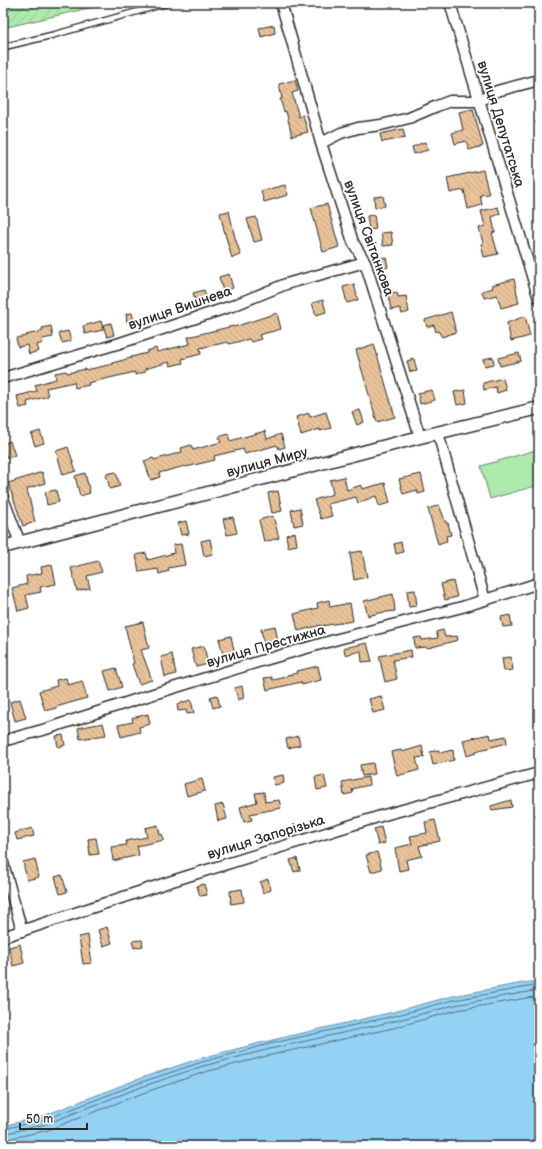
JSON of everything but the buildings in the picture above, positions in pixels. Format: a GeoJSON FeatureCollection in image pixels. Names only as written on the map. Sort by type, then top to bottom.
{"type":"FeatureCollection","features":[{"type":"Feature","properties":{"kind":"street","name":"вулиця Світанкова"},"geometry":{"type":"LineString","coordinates":[[281,3],[321,143],[353,242],[365,262],[420,437]]}},
{"type":"Feature","properties":{"kind":"street","name":"вулиця Депутатська"},"geometry":{"type":"LineString","coordinates":[[450,3],[539,300]]}},
{"type":"Feature","properties":{"kind":"street"},"geometry":{"type":"LineString","coordinates":[[321,143],[341,133],[358,128],[381,125],[409,118],[450,102],[479,101],[497,91],[539,80]]}},
{"type":"Feature","properties":{"kind":"street","name":"вулиця Вишнева"},"geometry":{"type":"LineString","coordinates":[[3,378],[127,341],[232,306],[286,284],[365,262]]}},
{"type":"Feature","properties":{"kind":"street","name":"вулиця Миру"},"geometry":{"type":"LineString","coordinates":[[3,547],[420,437],[539,408]]}},
{"type":"Feature","properties":{"kind":"street"},"geometry":{"type":"LineString","coordinates":[[438,433],[484,600]]}},
{"type":"Feature","properties":{"kind":"street"},"geometry":{"type":"LineString","coordinates":[[3,498],[20,543]]}},
{"type":"Feature","properties":{"kind":"street","name":"вулиця Престижна"},"geometry":{"type":"LineString","coordinates":[[3,741],[46,729],[261,661],[338,639],[462,607],[539,583]]}},
{"type":"Feature","properties":{"kind":"street","name":"вулиця Запорізька"},"geometry":{"type":"LineString","coordinates":[[3,937],[172,881],[368,820],[539,773]]}},
{"type":"Feature","properties":{"kind":"street"},"geometry":{"type":"LineString","coordinates":[[3,863],[22,931]]}},
{"type":"Feature","properties":{"kind":"lane"},"geometry":{"type":"LineString","coordinates":[[3,47],[53,35],[168,3]]}},
{"type":"Feature","properties":{"kind":"green space"},"geometry":{"type":"Polygon","coordinates":[[[3,3],[111,3],[3,28],[3,3]]]}},
{"type":"Feature","properties":{"kind":"green space"},"geometry":{"type":"Polygon","coordinates":[[[539,449],[539,485],[490,499],[481,466],[539,449]]]}},
{"type":"Feature","properties":{"kind":"water"},"geometry":{"type":"Polygon","coordinates":[[[539,981],[539,1146],[3,1146],[3,1126],[43,1116],[138,1079],[201,1058],[389,1013],[453,996],[539,981]]]}}]}
